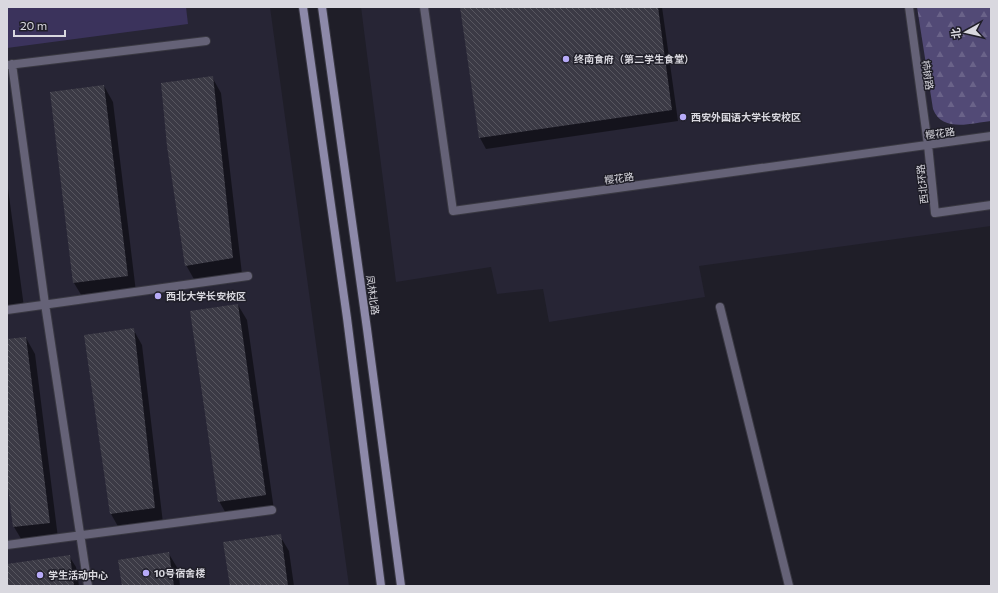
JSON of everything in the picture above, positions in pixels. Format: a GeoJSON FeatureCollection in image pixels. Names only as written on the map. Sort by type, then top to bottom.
{"type":"FeatureCollection","features":[{"type":"Feature","properties":{"kind":"street"},"geometry":{"type":"LineString","coordinates":[[303,7],[347,318],[381,586]]}},
{"type":"Feature","properties":{"kind":"street","name":"凤林北路"},"geometry":{"type":"LineString","coordinates":[[322,7],[401,586]]}},
{"type":"Feature","properties":{"kind":"street","name":"樱花路"},"geometry":{"type":"LineString","coordinates":[[424,7],[453,211],[991,136]]}},
{"type":"Feature","properties":{"kind":"street","name":"柿树路"},"geometry":{"type":"LineString","coordinates":[[909,7],[928,145]]}},
{"type":"Feature","properties":{"kind":"street"},"geometry":{"type":"LineString","coordinates":[[88,586],[10,64],[206,41]]}},
{"type":"Feature","properties":{"kind":"street","name":"西北环路"},"geometry":{"type":"LineString","coordinates":[[928,145],[935,212],[991,205]]}},
{"type":"Feature","properties":{"kind":"street"},"geometry":{"type":"LineString","coordinates":[[7,310],[248,276]]}},
{"type":"Feature","properties":{"kind":"street"},"geometry":{"type":"LineString","coordinates":[[720,308],[789,586]]}},
{"type":"Feature","properties":{"kind":"street"},"geometry":{"type":"LineString","coordinates":[[7,545],[272,510]]}},
{"type":"Feature","properties":{"kind":"shaded area","name":"西北大学长安校区"},"geometry":{"type":"Polygon","coordinates":[[[7,7],[270,7],[349,586],[7,586],[7,7]]]}},
{"type":"Feature","properties":{"kind":"shaded area"},"geometry":{"type":"Polygon","coordinates":[[[7,7],[186,7],[188,24],[7,48],[7,7]]]}},
{"type":"Feature","properties":{"kind":"shaded area","name":"西安外国语大学长安校区"},"geometry":{"type":"Polygon","coordinates":[[[361,7],[991,7],[991,226],[699,266],[705,297],[549,322],[543,289],[497,294],[491,267],[396,282],[361,7]]]}},
{"type":"Feature","properties":{"kind":"green space"},"geometry":{"type":"Polygon","coordinates":[[[917,7],[991,7],[991,121],[958,125],[943,121],[937,116],[933,109],[917,7]]]}},
{"type":"Feature","properties":{"kind":"building","name":"终南食府（第二学生食堂）"},"geometry":{"type":"Polygon","coordinates":[[[460,7],[658,7],[672,110],[479,138],[460,7]]]}},
{"type":"Feature","properties":{"kind":"building"},"geometry":{"type":"Polygon","coordinates":[[[213,76],[233,258],[185,266],[167,146],[161,83],[213,76]]]}},
{"type":"Feature","properties":{"kind":"building"},"geometry":{"type":"Polygon","coordinates":[[[104,85],[128,276],[73,283],[50,92],[104,85]]]}},
{"type":"Feature","properties":{"kind":"building"},"geometry":{"type":"Polygon","coordinates":[[[238,304],[266,495],[218,502],[190,311],[238,304]]]}},
{"type":"Feature","properties":{"kind":"building"},"geometry":{"type":"Polygon","coordinates":[[[134,328],[155,508],[110,514],[84,335],[134,328]]]}},
{"type":"Feature","properties":{"kind":"building"},"geometry":{"type":"Polygon","coordinates":[[[26,337],[50,523],[13,527],[7,479],[7,339],[26,337]]]}},
{"type":"Feature","properties":{"kind":"building"},"geometry":{"type":"Polygon","coordinates":[[[281,534],[288,586],[230,586],[223,542],[281,534]]]}},
{"type":"Feature","properties":{"kind":"building","name":"10号宿舍楼"},"geometry":{"type":"Polygon","coordinates":[[[169,552],[174,586],[122,586],[118,560],[169,552]]]}},
{"type":"Feature","properties":{"kind":"building","name":"学生活动中心"},"geometry":{"type":"Polygon","coordinates":[[[70,555],[74,586],[7,586],[7,564],[70,555]]]}},
{"type":"Feature","properties":{"kind":"place","name":"终南食府（第二学生食堂）"},"geometry":{"type":"Point","coordinates":[566,59]}},
{"type":"Feature","properties":{"kind":"place","name":"西安外国语大学长安校区"},"geometry":{"type":"Point","coordinates":[683,117]}},
{"type":"Feature","properties":{"kind":"place","name":"西北大学长安校区"},"geometry":{"type":"Point","coordinates":[158,296]}},
{"type":"Feature","properties":{"kind":"place","name":"10号宿舍楼"},"geometry":{"type":"Point","coordinates":[146,573]}},
{"type":"Feature","properties":{"kind":"place","name":"学生活动中心"},"geometry":{"type":"Point","coordinates":[40,575]}}]}
